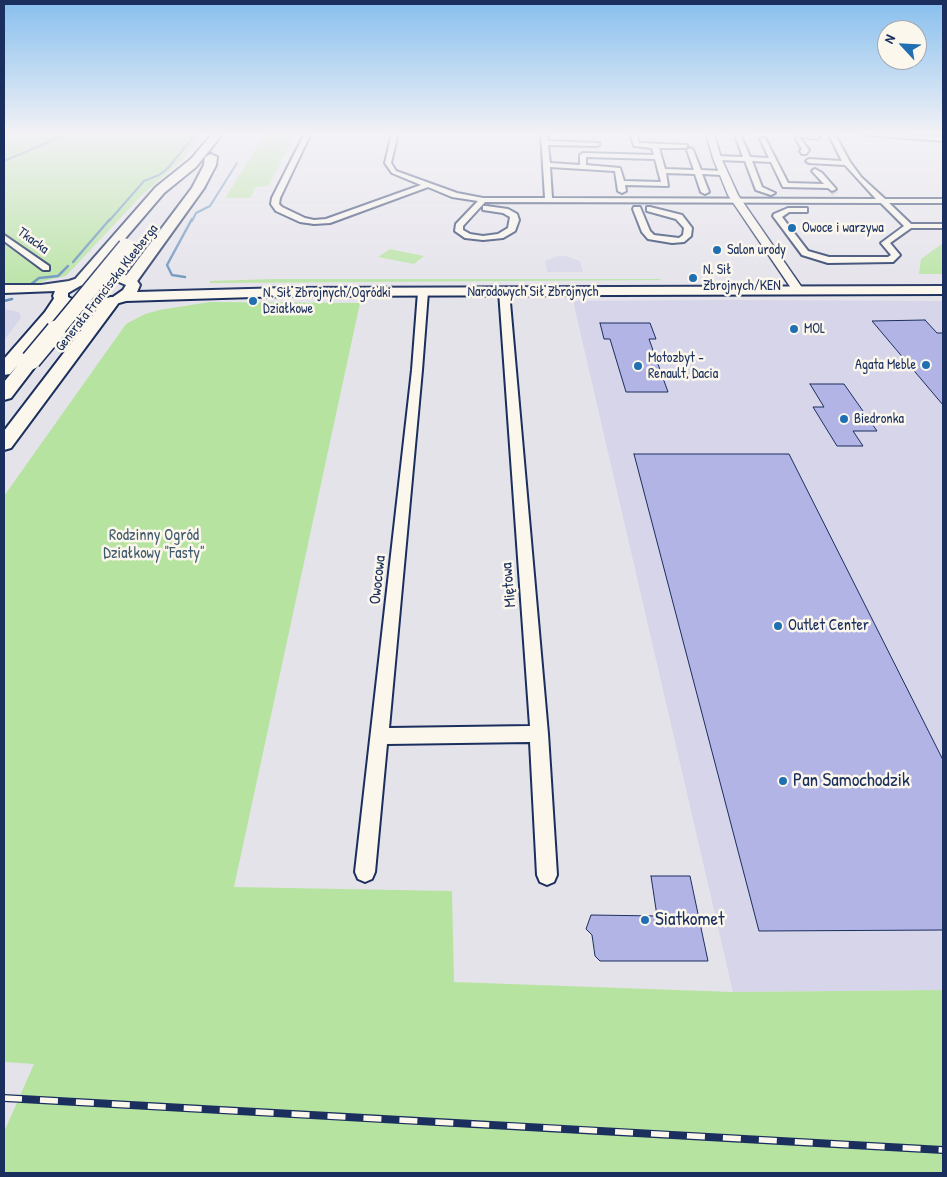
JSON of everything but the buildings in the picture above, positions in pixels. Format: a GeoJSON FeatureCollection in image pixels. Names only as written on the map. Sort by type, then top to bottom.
{"type":"FeatureCollection","features":[{"type":"Feature","properties":{"kind":"highway"},"geometry":{"type":"LineString","coordinates":[[4,370],[52,315],[68,290],[163,188]]}},
{"type":"Feature","properties":{"kind":"highway","name":"Generała Franciszka Kleeberga"},"geometry":{"type":"LineString","coordinates":[[4,420],[51,361],[175,188]]}},
{"type":"Feature","properties":{"kind":"highway","name":"Generała Franciszka Kleeberga"},"geometry":{"type":"LineString","coordinates":[[4,394],[31,360],[184,188]]}},
{"type":"Feature","properties":{"kind":"highway"},"geometry":{"type":"LineString","coordinates":[[4,444],[124,291],[198,188]]}},
{"type":"Feature","properties":{"kind":"main road"},"geometry":{"type":"LineString","coordinates":[[4,295],[68,290],[109,276],[124,278],[124,291],[87,307],[75,306],[68,290]]}},
{"type":"Feature","properties":{"kind":"main road","name":"Narodowych Sił Zbrojnych"},"geometry":{"type":"LineString","coordinates":[[877,287],[943,282]]}},
{"type":"Feature","properties":{"kind":"main road","name":"Narodowych Sił Zbrojnych"},"geometry":{"type":"LineString","coordinates":[[124,291],[287,288],[877,287],[943,290]]}},
{"type":"Feature","properties":{"kind":"main road","name":"Narodowych Sił Zbrojnych"},"geometry":{"type":"LineString","coordinates":[[287,288],[423,292],[720,288]]}},
{"type":"Feature","properties":{"kind":"main road"},"geometry":{"type":"LineString","coordinates":[[4,289],[68,290]]}},
{"type":"Feature","properties":{"kind":"street"},"geometry":{"type":"LineString","coordinates":[[281,188],[275,204],[279,209],[303,220],[314,222],[327,220],[421,188]]}},
{"type":"Feature","properties":{"kind":"street"},"geometry":{"type":"LineString","coordinates":[[433,188],[480,203],[498,209],[510,214],[516,220],[515,226],[507,233],[491,237],[475,237],[462,234],[459,231],[459,226],[480,203],[549,201],[624,201],[663,210],[675,214],[688,228],[687,236],[681,240],[672,241],[651,237],[646,232],[635,205]]}},
{"type":"Feature","properties":{"kind":"street"},"geometry":{"type":"LineString","coordinates":[[548,188],[549,201]]}},
{"type":"Feature","properties":{"kind":"street"},"geometry":{"type":"LineString","coordinates":[[621,188],[624,201]]}},
{"type":"Feature","properties":{"kind":"street"},"geometry":{"type":"LineString","coordinates":[[703,188],[705,192]]}},
{"type":"Feature","properties":{"kind":"street"},"geometry":{"type":"LineString","coordinates":[[730,188],[737,202],[796,288]]}},
{"type":"Feature","properties":{"kind":"street"},"geometry":{"type":"LineString","coordinates":[[759,188],[771,193]]}},
{"type":"Feature","properties":{"kind":"street"},"geometry":{"type":"LineString","coordinates":[[806,188],[882,201],[943,201]]}},
{"type":"Feature","properties":{"kind":"street"},"geometry":{"type":"LineString","coordinates":[[831,188],[834,192]]}},
{"type":"Feature","properties":{"kind":"street"},"geometry":{"type":"LineString","coordinates":[[869,188],[909,226]]}},
{"type":"Feature","properties":{"kind":"street"},"geometry":{"type":"LineString","coordinates":[[635,205],[737,202],[834,192]]}},
{"type":"Feature","properties":{"kind":"street"},"geometry":{"type":"LineString","coordinates":[[892,210],[788,210],[777,216],[805,253],[828,260],[890,260],[896,255],[885,243],[909,226],[943,226]]}},
{"type":"Feature","properties":{"kind":"street","name":"Tkacka"},"geometry":{"type":"LineString","coordinates":[[4,237],[46,268]]}},
{"type":"Feature","properties":{"kind":"street","name":"Owocowa"},"geometry":{"type":"LineString","coordinates":[[366,872],[423,292]]}},
{"type":"Feature","properties":{"kind":"street","name":"Miętowa"},"geometry":{"type":"LineString","coordinates":[[504,292],[539,734],[547,875]]}},
{"type":"Feature","properties":{"kind":"street"},"geometry":{"type":"LineString","coordinates":[[380,736],[539,734]]}},
{"type":"Feature","properties":{"kind":"shaded area"},"geometry":{"type":"Polygon","coordinates":[[[557,256],[566,256],[580,261],[583,272],[547,272],[545,261],[557,256]]]}},
{"type":"Feature","properties":{"kind":"shaded area"},"geometry":{"type":"Polygon","coordinates":[[[573,301],[943,301],[943,990],[733,992],[573,301]]]}},
{"type":"Feature","properties":{"kind":"shaded area"},"geometry":{"type":"Polygon","coordinates":[[[4,309],[19,312],[21,318],[4,340],[4,309]]]}},
{"type":"Feature","properties":{"kind":"green space"},"geometry":{"type":"Polygon","coordinates":[[[4,188],[150,188],[66,276],[43,281],[35,286],[4,286],[4,188]]]}},
{"type":"Feature","properties":{"kind":"green space"},"geometry":{"type":"Polygon","coordinates":[[[231,188],[255,188],[250,198],[225,198],[231,188]]]}},
{"type":"Feature","properties":{"kind":"green space"},"geometry":{"type":"Polygon","coordinates":[[[943,243],[943,274],[919,274],[921,259],[943,243]]]}},
{"type":"Feature","properties":{"kind":"green space"},"geometry":{"type":"Polygon","coordinates":[[[390,249],[424,256],[414,264],[378,257],[390,249]]]}},
{"type":"Feature","properties":{"kind":"green space"},"geometry":{"type":"Polygon","coordinates":[[[273,279],[661,280],[210,283],[210,281],[273,279]]]}},
{"type":"Feature","properties":{"kind":"green space"},"geometry":{"type":"Polygon","coordinates":[[[293,286],[638,286],[640,289],[292,289],[293,286]]]}},
{"type":"Feature","properties":{"kind":"green space","name":"Rodzinny Ogród Działkowy \"Fasty\""},"geometry":{"type":"Polygon","coordinates":[[[210,302],[360,303],[234,887],[452,891],[454,982],[733,992],[943,990],[943,1173],[4,1173],[4,1132],[34,1064],[4,1062],[4,496],[126,324],[145,314],[159,310],[210,302]]]}},
{"type":"Feature","properties":{"kind":"waterway"},"geometry":{"type":"LineString","coordinates":[[109,221],[138,188]]}},
{"type":"Feature","properties":{"kind":"waterway"},"geometry":{"type":"LineString","coordinates":[[192,221],[196,213],[210,206],[221,188]]}},
{"type":"Feature","properties":{"kind":"waterway"},"geometry":{"type":"LineString","coordinates":[[73,262],[110,219]]}},
{"type":"Feature","properties":{"kind":"waterway"},"geometry":{"type":"LineString","coordinates":[[185,277],[172,275],[167,265],[192,219]]}},
{"type":"Feature","properties":{"kind":"waterway"},"geometry":{"type":"LineString","coordinates":[[30,285],[39,278],[58,276],[68,266]]}},
{"type":"Feature","properties":{"kind":"waterway"},"geometry":{"type":"LineString","coordinates":[[4,301],[12,299]]}},
{"type":"Feature","properties":{"kind":"tunnel"},"geometry":{"type":"LineString","coordinates":[[832,189],[835,194]]}},
{"type":"Feature","properties":{"kind":"railway"},"geometry":{"type":"LineString","coordinates":[[4,1098],[943,1150]]}},
{"type":"Feature","properties":{"kind":"place","name":"Owoce i warzywa"},"geometry":{"type":"Point","coordinates":[792,228]}},
{"type":"Feature","properties":{"kind":"place","name":"Salon urody"},"geometry":{"type":"Point","coordinates":[717,250]}},
{"type":"Feature","properties":{"kind":"place","name":"N. Sił Zbrojnych/KEN"},"geometry":{"type":"Point","coordinates":[693,278]}},
{"type":"Feature","properties":{"kind":"place","name":"N. Sił Zbrojnych/Ogródki Działkowe"},"geometry":{"type":"Point","coordinates":[253,301]}},
{"type":"Feature","properties":{"kind":"place","name":"MOL"},"geometry":{"type":"Point","coordinates":[794,329]}},
{"type":"Feature","properties":{"kind":"place","name":"Agata Meble"},"geometry":{"type":"Point","coordinates":[926,365]}},
{"type":"Feature","properties":{"kind":"place","name":"Motozbyt - Renault, Dacia"},"geometry":{"type":"Point","coordinates":[638,366]}},
{"type":"Feature","properties":{"kind":"place","name":"Biedronka"},"geometry":{"type":"Point","coordinates":[844,419]}},
{"type":"Feature","properties":{"kind":"place","name":"Outlet Center"},"geometry":{"type":"Point","coordinates":[778,626]}},
{"type":"Feature","properties":{"kind":"place","name":"Pan Samochodzik"},"geometry":{"type":"Point","coordinates":[783,781]}},
{"type":"Feature","properties":{"kind":"place","name":"Siatkomet"},"geometry":{"type":"Point","coordinates":[645,920]}}]}
